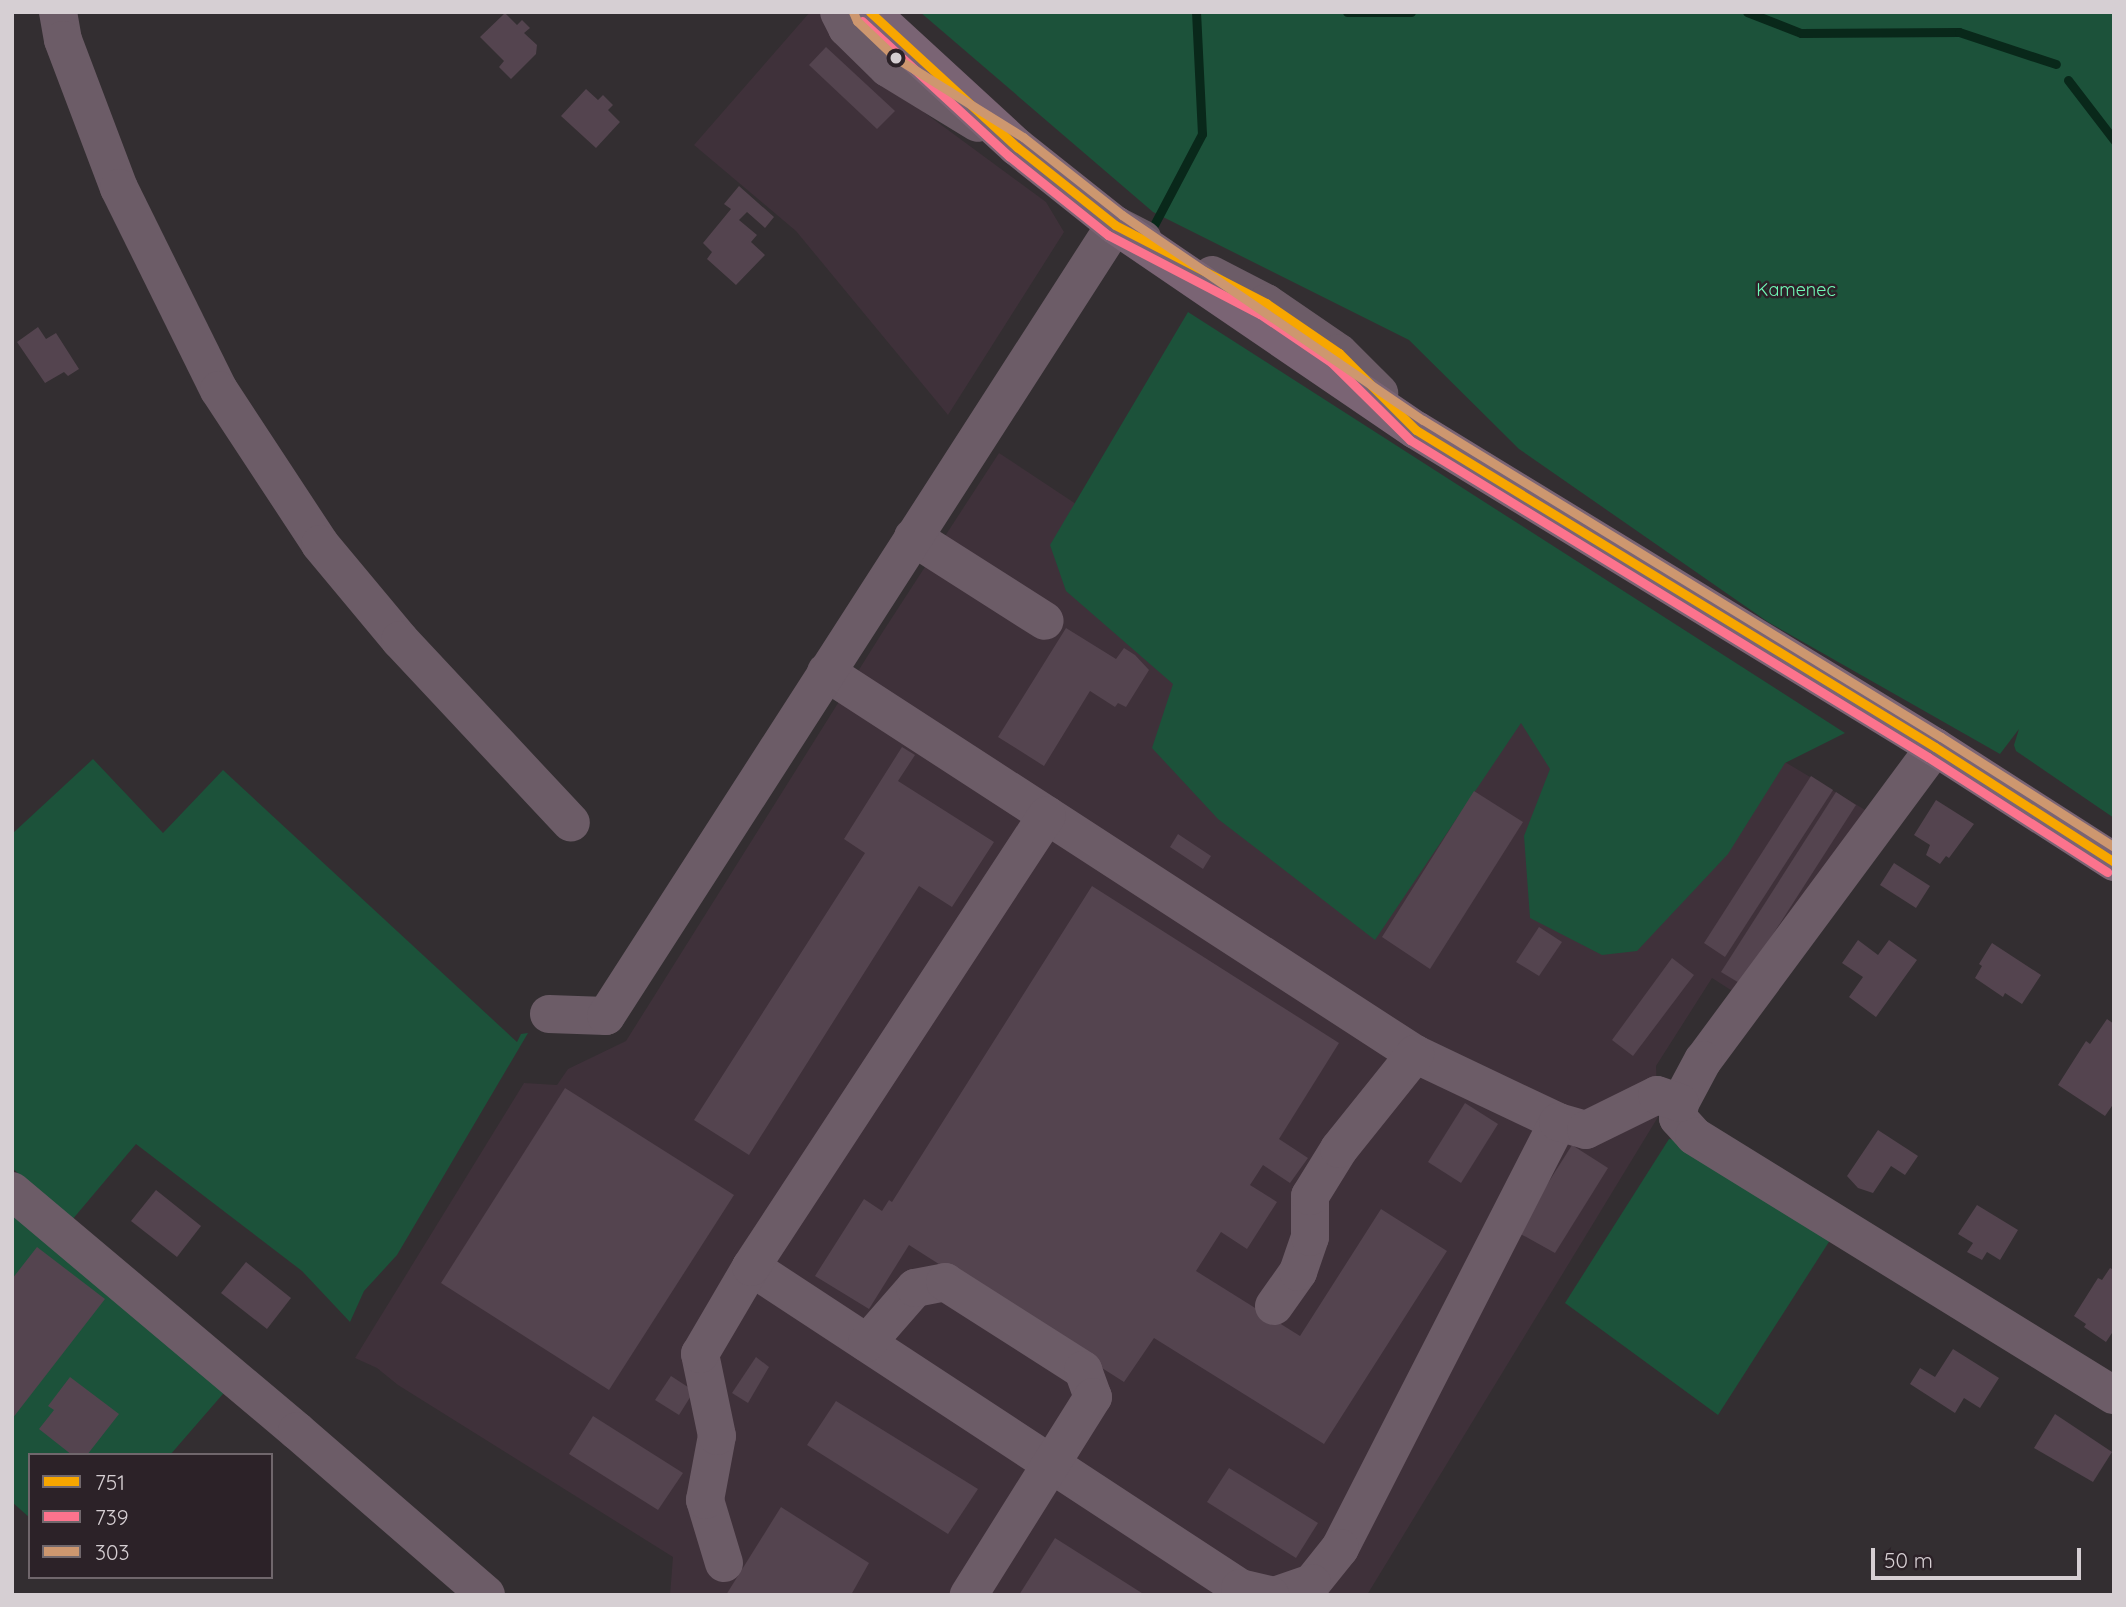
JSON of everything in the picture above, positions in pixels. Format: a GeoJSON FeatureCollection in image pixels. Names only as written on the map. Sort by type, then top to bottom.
{"type":"FeatureCollection","features":[{"type":"Feature","properties":{"kind":"main road"},"geometry":{"type":"LineString","coordinates":[[870,12],[1017,147],[1115,225],[1416,430],[1935,747],[2114,862]]}},
{"type":"Feature","properties":{"kind":"street"},"geometry":{"type":"LineString","coordinates":[[58,12],[63,40],[119,188],[219,390],[320,544],[400,640],[571,823]]}},
{"type":"Feature","properties":{"kind":"street"},"geometry":{"type":"LineString","coordinates":[[839,12],[847,28],[888,68],[1017,147]]}},
{"type":"Feature","properties":{"kind":"street"},"geometry":{"type":"LineString","coordinates":[[549,1014],[606,1016],[1115,225]]}},
{"type":"Feature","properties":{"kind":"street"},"geometry":{"type":"LineString","coordinates":[[913,537],[1045,621]]}},
{"type":"Feature","properties":{"kind":"street"},"geometry":{"type":"LineString","coordinates":[[826,672],[1415,1055],[1558,1122],[1586,1130],[1657,1095],[1680,1103]]}},
{"type":"Feature","properties":{"kind":"street"},"geometry":{"type":"LineString","coordinates":[[1935,747],[1703,1059],[1680,1103],[1678,1118],[1694,1136],[2114,1395]]}},
{"type":"Feature","properties":{"kind":"street"},"geometry":{"type":"LineString","coordinates":[[724,1563],[705,1500],[717,1436],[700,1354],[751,1267],[1047,816]]}},
{"type":"Feature","properties":{"kind":"street"},"geometry":{"type":"LineString","coordinates":[[1274,1306],[1298,1272],[1310,1237],[1310,1196],[1339,1149],[1415,1055]]}},
{"type":"Feature","properties":{"kind":"street"},"geometry":{"type":"LineString","coordinates":[[1278,1595],[1312,1583],[1340,1548],[1558,1122]]}},
{"type":"Feature","properties":{"kind":"street"},"geometry":{"type":"LineString","coordinates":[[12,1191],[297,1430],[486,1595]]}},
{"type":"Feature","properties":{"kind":"street"},"geometry":{"type":"LineString","coordinates":[[751,1267],[1249,1592]]}},
{"type":"Feature","properties":{"kind":"street"},"geometry":{"type":"LineString","coordinates":[[867,1343],[915,1288],[945,1282],[1083,1370],[1093,1397],[969,1595]]}},
{"type":"Feature","properties":{"kind":"shaded area"},"geometry":{"type":"Polygon","coordinates":[[[810,12],[818,12],[925,113],[1046,202],[1064,232],[948,415],[796,231],[694,145],[810,12]]]}},
{"type":"Feature","properties":{"kind":"shaded area"},"geometry":{"type":"Polygon","coordinates":[[[999,453],[1301,653],[1474,791],[1520,722],[1727,853],[1785,762],[1882,820],[1748,1001],[1712,978],[1656,1066],[1658,1117],[1367,1595],[670,1595],[673,1557],[398,1385],[377,1368],[355,1358],[524,1083],[557,1085],[568,1069],[626,1041],[882,633],[999,453]]]}},
{"type":"Feature","properties":{"kind":"green space","name":"Kamenec"},"geometry":{"type":"Polygon","coordinates":[[[920,12],[2114,12],[2114,818],[2016,751],[2014,745],[2019,729],[2000,754],[1768,622],[1519,449],[1409,340],[1153,212],[920,12]]]}},
{"type":"Feature","properties":{"kind":"green space"},"geometry":{"type":"Polygon","coordinates":[[[1188,312],[1845,733],[1785,763],[1728,854],[1637,951],[1602,955],[1530,918],[1524,836],[1550,769],[1521,723],[1375,940],[1218,819],[1152,748],[1173,684],[1066,591],[1050,545],[1188,312]]]}},
{"type":"Feature","properties":{"kind":"green space"},"geometry":{"type":"Polygon","coordinates":[[[93,759],[163,833],[223,770],[517,1042],[521,1034],[528,1033],[397,1255],[364,1291],[350,1322],[302,1271],[136,1144],[72,1220],[12,1168],[12,834],[93,759]]]}},
{"type":"Feature","properties":{"kind":"green space"},"geometry":{"type":"Polygon","coordinates":[[[1669,1139],[1690,1142],[1834,1234],[1718,1415],[1565,1303],[1669,1139]]]}},
{"type":"Feature","properties":{"kind":"green space"},"geometry":{"type":"Polygon","coordinates":[[[12,1205],[229,1387],[172,1453],[28,1453],[28,1516],[12,1502],[12,1205]]]}},
{"type":"Feature","properties":{"kind":"building"},"geometry":{"type":"Polygon","coordinates":[[[505,13],[517,25],[522,20],[530,28],[524,33],[537,45],[536,54],[511,79],[499,67],[504,61],[480,37],[505,13]]]}},
{"type":"Feature","properties":{"kind":"building"},"geometry":{"type":"Polygon","coordinates":[[[826,47],[895,111],[877,129],[809,65],[826,47]]]}},
{"type":"Feature","properties":{"kind":"building"},"geometry":{"type":"Polygon","coordinates":[[[586,89],[598,100],[603,95],[613,105],[608,110],[620,122],[596,148],[561,116],[586,89]]]}},
{"type":"Feature","properties":{"kind":"building"},"geometry":{"type":"Polygon","coordinates":[[[739,186],[774,217],[765,228],[747,212],[739,220],[757,235],[751,242],[765,255],[736,285],[707,259],[712,252],[703,243],[731,209],[724,204],[739,186]]]}},
{"type":"Feature","properties":{"kind":"building"},"geometry":{"type":"Polygon","coordinates":[[[38,327],[46,339],[56,333],[79,369],[68,376],[64,372],[45,383],[17,342],[38,327]]]}},
{"type":"Feature","properties":{"kind":"building"},"geometry":{"type":"Polygon","coordinates":[[[1066,628],[1116,659],[1124,648],[1149,670],[1126,707],[1118,703],[1115,707],[1090,691],[1044,766],[998,737],[1066,628]]]}},
{"type":"Feature","properties":{"kind":"building"},"geometry":{"type":"Polygon","coordinates":[[[902,747],[915,755],[898,781],[994,842],[952,907],[919,886],[749,1155],[694,1120],[865,853],[844,839],[902,747]]]}},
{"type":"Feature","properties":{"kind":"building"},"geometry":{"type":"Polygon","coordinates":[[[1811,776],[1833,790],[1725,957],[1704,943],[1811,776]]]}},
{"type":"Feature","properties":{"kind":"building"},"geometry":{"type":"Polygon","coordinates":[[[1474,791],[1523,822],[1430,969],[1382,937],[1474,791]]]}},
{"type":"Feature","properties":{"kind":"building"},"geometry":{"type":"Polygon","coordinates":[[[1836,792],[1856,805],[1741,984],[1721,972],[1836,792]]]}},
{"type":"Feature","properties":{"kind":"building"},"geometry":{"type":"Polygon","coordinates":[[[1936,800],[1974,824],[1949,858],[1946,856],[1940,864],[1926,855],[1930,845],[1914,835],[1936,800]]]}},
{"type":"Feature","properties":{"kind":"building"},"geometry":{"type":"Polygon","coordinates":[[[1178,834],[1211,856],[1203,869],[1170,847],[1178,834]]]}},
{"type":"Feature","properties":{"kind":"building"},"geometry":{"type":"Polygon","coordinates":[[[1894,863],[1930,886],[1916,908],[1880,885],[1894,863]]]}},
{"type":"Feature","properties":{"kind":"building"},"geometry":{"type":"Polygon","coordinates":[[[1092,886],[1339,1043],[1279,1139],[1308,1158],[1290,1183],[1263,1165],[1250,1185],[1277,1202],[1247,1249],[1221,1232],[1196,1271],[1300,1336],[1381,1209],[1447,1251],[1324,1444],[1154,1338],[1124,1382],[909,1245],[869,1309],[815,1276],[864,1199],[882,1211],[889,1200],[892,1202],[1092,886]]]}},
{"type":"Feature","properties":{"kind":"building"},"geometry":{"type":"Polygon","coordinates":[[[1539,927],[1562,942],[1539,976],[1516,962],[1539,927]]]}},
{"type":"Feature","properties":{"kind":"building"},"geometry":{"type":"Polygon","coordinates":[[[1858,940],[1878,955],[1889,940],[1917,960],[1876,1017],[1849,997],[1863,977],[1842,963],[1858,940]]]}},
{"type":"Feature","properties":{"kind":"building"},"geometry":{"type":"Polygon","coordinates":[[[1992,943],[2041,975],[2022,1004],[2005,993],[2003,997],[1975,978],[1982,966],[1979,964],[1992,943]]]}},
{"type":"Feature","properties":{"kind":"building"},"geometry":{"type":"Polygon","coordinates":[[[1672,958],[1694,975],[1633,1056],[1612,1040],[1672,958]]]}},
{"type":"Feature","properties":{"kind":"building"},"geometry":{"type":"Polygon","coordinates":[[[2107,1019],[2114,1024],[2114,1103],[2105,1116],[2058,1085],[2086,1041],[2090,1044],[2107,1019]]]}},
{"type":"Feature","properties":{"kind":"building"},"geometry":{"type":"Polygon","coordinates":[[[565,1088],[734,1195],[609,1390],[441,1283],[565,1088]]]}},
{"type":"Feature","properties":{"kind":"building"},"geometry":{"type":"Polygon","coordinates":[[[1465,1103],[1498,1124],[1461,1183],[1428,1162],[1465,1103]]]}},
{"type":"Feature","properties":{"kind":"building"},"geometry":{"type":"Polygon","coordinates":[[[1878,1130],[1918,1156],[1905,1175],[1891,1166],[1873,1193],[1858,1188],[1847,1176],[1878,1130]]]}},
{"type":"Feature","properties":{"kind":"building"},"geometry":{"type":"Polygon","coordinates":[[[1572,1145],[1608,1168],[1555,1253],[1517,1232],[1572,1145]]]}},
{"type":"Feature","properties":{"kind":"building"},"geometry":{"type":"Polygon","coordinates":[[[156,1190],[201,1226],[177,1257],[131,1221],[156,1190]]]}},
{"type":"Feature","properties":{"kind":"building"},"geometry":{"type":"Polygon","coordinates":[[[1977,1205],[2018,1230],[2000,1260],[1987,1252],[1982,1260],[1967,1252],[1973,1243],[1958,1234],[1977,1205]]]}},
{"type":"Feature","properties":{"kind":"building"},"geometry":{"type":"Polygon","coordinates":[[[37,1247],[105,1299],[12,1419],[12,1279],[37,1247]]]}},
{"type":"Feature","properties":{"kind":"building"},"geometry":{"type":"Polygon","coordinates":[[[246,1262],[291,1298],[267,1329],[221,1293],[246,1262]]]}},
{"type":"Feature","properties":{"kind":"building"},"geometry":{"type":"Polygon","coordinates":[[[2110,1268],[2114,1270],[2114,1330],[2106,1342],[2084,1327],[2086,1324],[2074,1316],[2098,1278],[2102,1280],[2110,1268]]]}},
{"type":"Feature","properties":{"kind":"building"},"geometry":{"type":"Polygon","coordinates":[[[1953,1349],[1999,1378],[1980,1408],[1964,1398],[1955,1413],[1910,1384],[1920,1368],[1935,1377],[1953,1349]]]}},
{"type":"Feature","properties":{"kind":"building"},"geometry":{"type":"Polygon","coordinates":[[[756,1357],[769,1367],[748,1403],[732,1393],[756,1357]]]}},
{"type":"Feature","properties":{"kind":"building"},"geometry":{"type":"Polygon","coordinates":[[[671,1376],[694,1391],[679,1415],[655,1400],[671,1376]]]}},
{"type":"Feature","properties":{"kind":"building"},"geometry":{"type":"Polygon","coordinates":[[[70,1377],[119,1414],[89,1453],[69,1453],[39,1429],[54,1410],[48,1406],[70,1377]]]}},
{"type":"Feature","properties":{"kind":"building"},"geometry":{"type":"Polygon","coordinates":[[[836,1401],[978,1489],[948,1534],[807,1445],[836,1401]]]}},
{"type":"Feature","properties":{"kind":"building"},"geometry":{"type":"Polygon","coordinates":[[[2055,1414],[2112,1452],[2093,1482],[2034,1448],[2055,1414]]]}},
{"type":"Feature","properties":{"kind":"building"},"geometry":{"type":"Polygon","coordinates":[[[593,1416],[683,1473],[658,1510],[569,1454],[593,1416]]]}},
{"type":"Feature","properties":{"kind":"building"},"geometry":{"type":"Polygon","coordinates":[[[1229,1468],[1318,1523],[1296,1558],[1207,1502],[1229,1468]]]}},
{"type":"Feature","properties":{"kind":"building"},"geometry":{"type":"Polygon","coordinates":[[[781,1507],[869,1563],[851,1595],[726,1595],[781,1507]]]}},
{"type":"Feature","properties":{"kind":"building"},"geometry":{"type":"Polygon","coordinates":[[[1055,1538],[1145,1595],[1019,1595],[1055,1538]]]}},
{"type":"Feature","properties":{"kind":"waterway"},"geometry":{"type":"LineString","coordinates":[[1154,225],[1202,134],[1196,12]]}},
{"type":"Feature","properties":{"kind":"waterway"},"geometry":{"type":"LineString","coordinates":[[1347,12],[1411,12]]}},
{"type":"Feature","properties":{"kind":"waterway"},"geometry":{"type":"LineString","coordinates":[[1747,12],[1801,33],[1959,32],[2056,64]]}},
{"type":"Feature","properties":{"kind":"waterway"},"geometry":{"type":"LineString","coordinates":[[2068,80],[2114,140]]}},
{"type":"Feature","properties":{"kind":"transit line","name":"303"},"geometry":{"type":"LineString","coordinates":[[853,12],[857,21],[896,58],[1023,137],[1122,215],[1423,420],[1941,737],[2114,847]]}},
{"type":"Feature","properties":{"kind":"transit line","name":"751"},"geometry":{"type":"LineString","coordinates":[[870,12],[1017,147],[1115,225],[1266,303],[1339,353],[1416,430],[1935,747],[2114,862]]}},
{"type":"Feature","properties":{"kind":"transit line","name":"739"},"geometry":{"type":"LineString","coordinates":[[862,21],[1009,156],[1108,235],[1260,314],[1331,362],[1410,440],[1928,757],[2107,872]]}}]}
